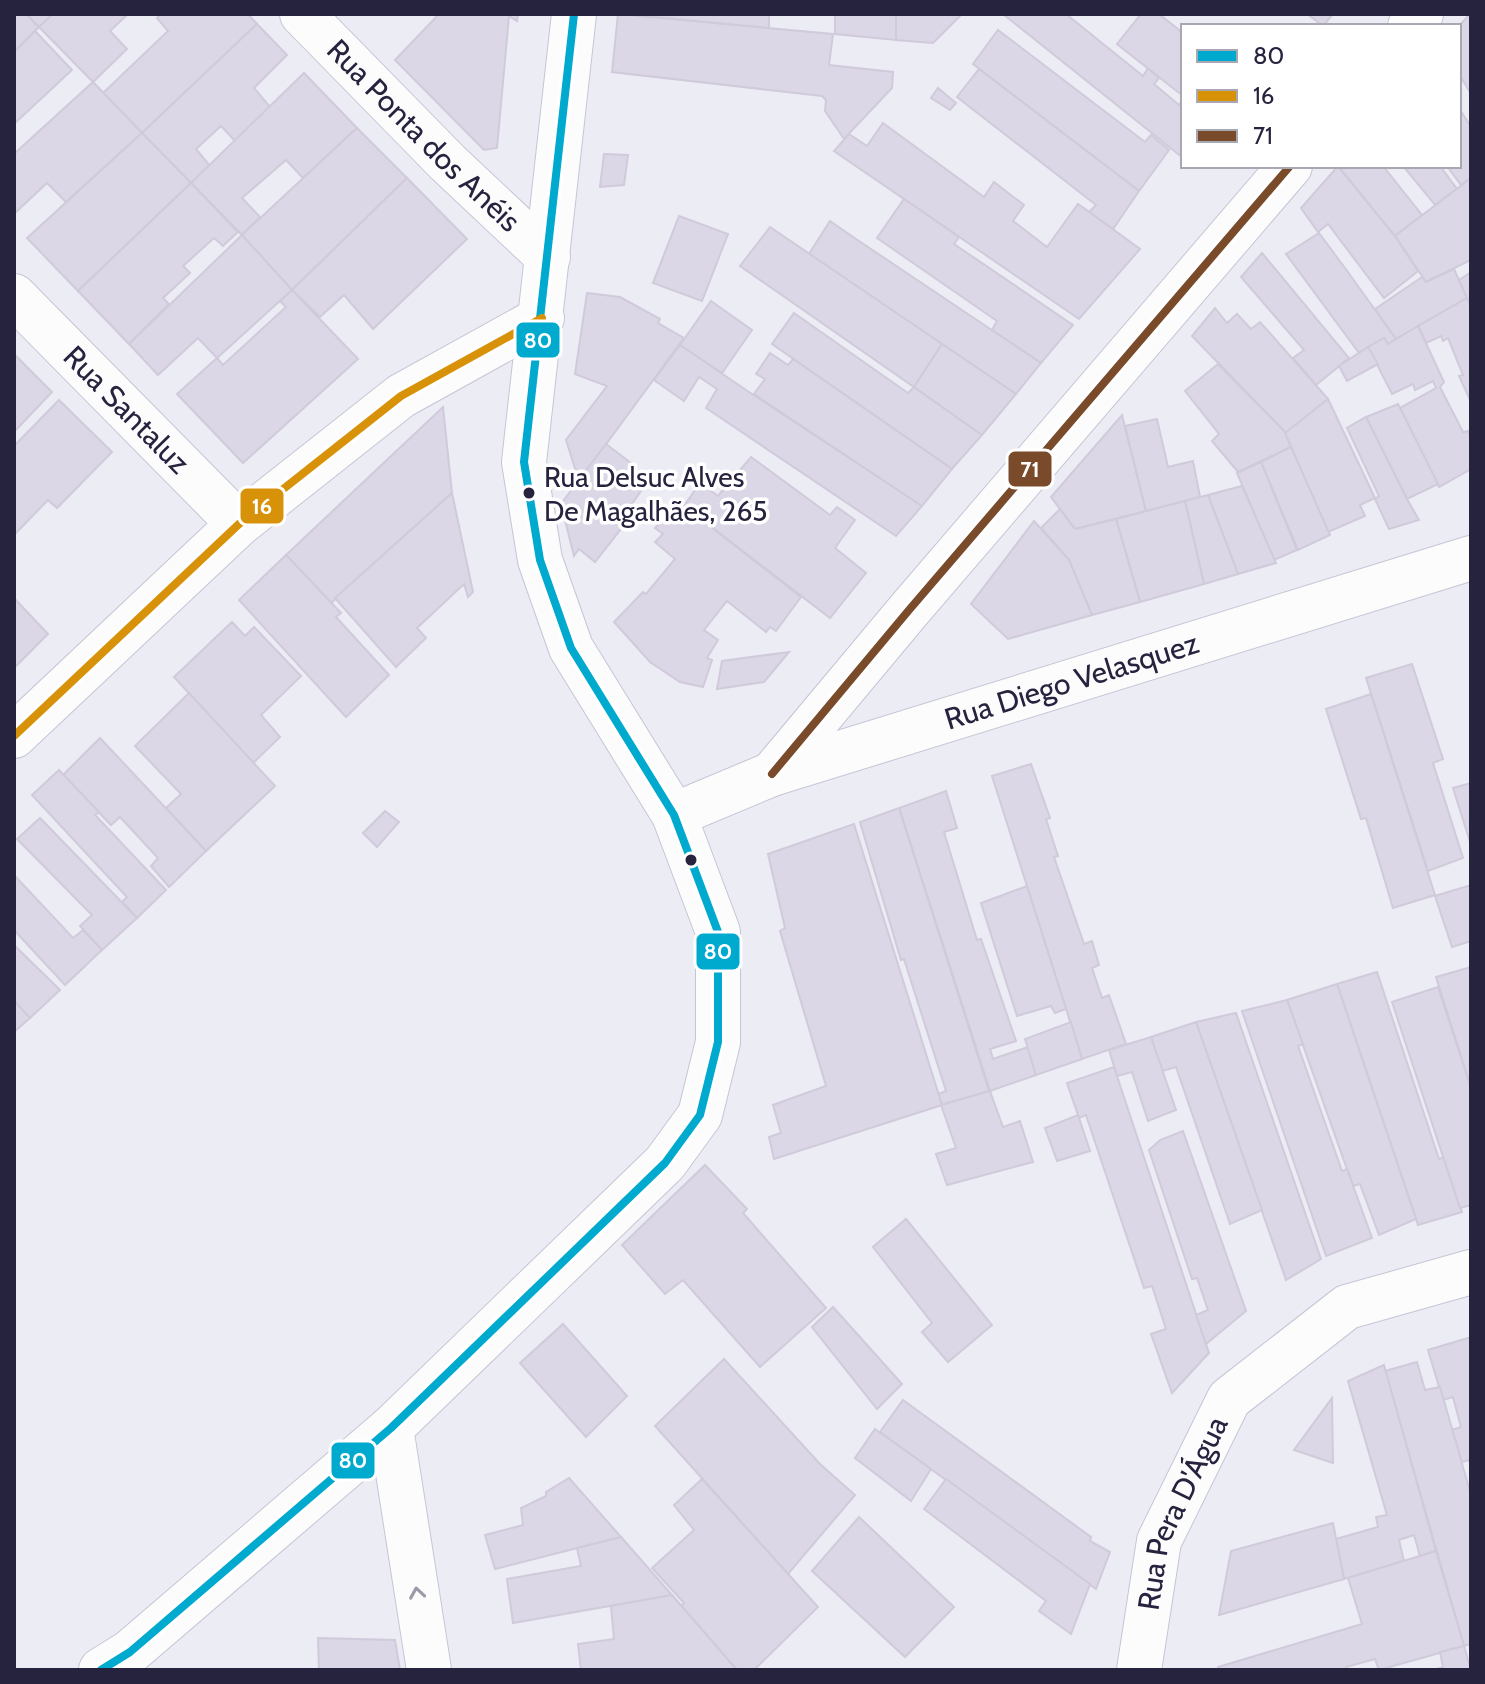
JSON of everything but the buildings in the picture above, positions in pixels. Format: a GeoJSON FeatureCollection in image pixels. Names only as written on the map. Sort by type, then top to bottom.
{"type":"FeatureCollection","features":[{"type":"Feature","properties":{"kind":"street","name":"Rua Ponta dos Anéis"},"geometry":{"type":"LineString","coordinates":[[302,14],[448,163],[548,257]]}},
{"type":"Feature","properties":{"kind":"street"},"geometry":{"type":"LineString","coordinates":[[101,1670],[142,1641],[391,1428],[665,1163],[700,1115],[718,1042],[718,932],[674,815],[571,648],[540,560],[524,462],[574,14]]}},
{"type":"Feature","properties":{"kind":"street"},"geometry":{"type":"LineString","coordinates":[[772,774],[1288,168]]}},
{"type":"Feature","properties":{"kind":"street","name":"Rua Santaluz"},"geometry":{"type":"LineString","coordinates":[[14,296],[239,524]]}},
{"type":"Feature","properties":{"kind":"street"},"geometry":{"type":"LineString","coordinates":[[14,736],[239,524],[401,396],[542,318]]}},
{"type":"Feature","properties":{"kind":"street","name":"Rua Diego Velasquez"},"geometry":{"type":"LineString","coordinates":[[674,815],[772,774],[1471,558]]}},
{"type":"Feature","properties":{"kind":"street","name":"Rua Pera D'Água"},"geometry":{"type":"LineString","coordinates":[[1139,1670],[1159,1541],[1229,1399],[1347,1307],[1471,1272]]}},
{"type":"Feature","properties":{"kind":"street"},"geometry":{"type":"LineString","coordinates":[[391,1428],[429,1670]]}},
{"type":"Feature","properties":{"kind":"transit line","name":"80"},"geometry":{"type":"LineString","coordinates":[[101,1670],[130,1652],[391,1428],[665,1163],[700,1115],[718,1042],[718,932],[674,815],[571,648],[540,560],[524,462],[574,14]]}},
{"type":"Feature","properties":{"kind":"transit line","name":"71"},"geometry":{"type":"LineString","coordinates":[[772,774],[1288,168]]}},
{"type":"Feature","properties":{"kind":"transit line","name":"16"},"geometry":{"type":"LineString","coordinates":[[14,736],[239,524],[401,396],[542,318]]}},
{"type":"Feature","properties":{"kind":"place","name":"Rua Delsuc Alves De Magalhães, 265"},"geometry":{"type":"Point","coordinates":[529,493]}}]}
